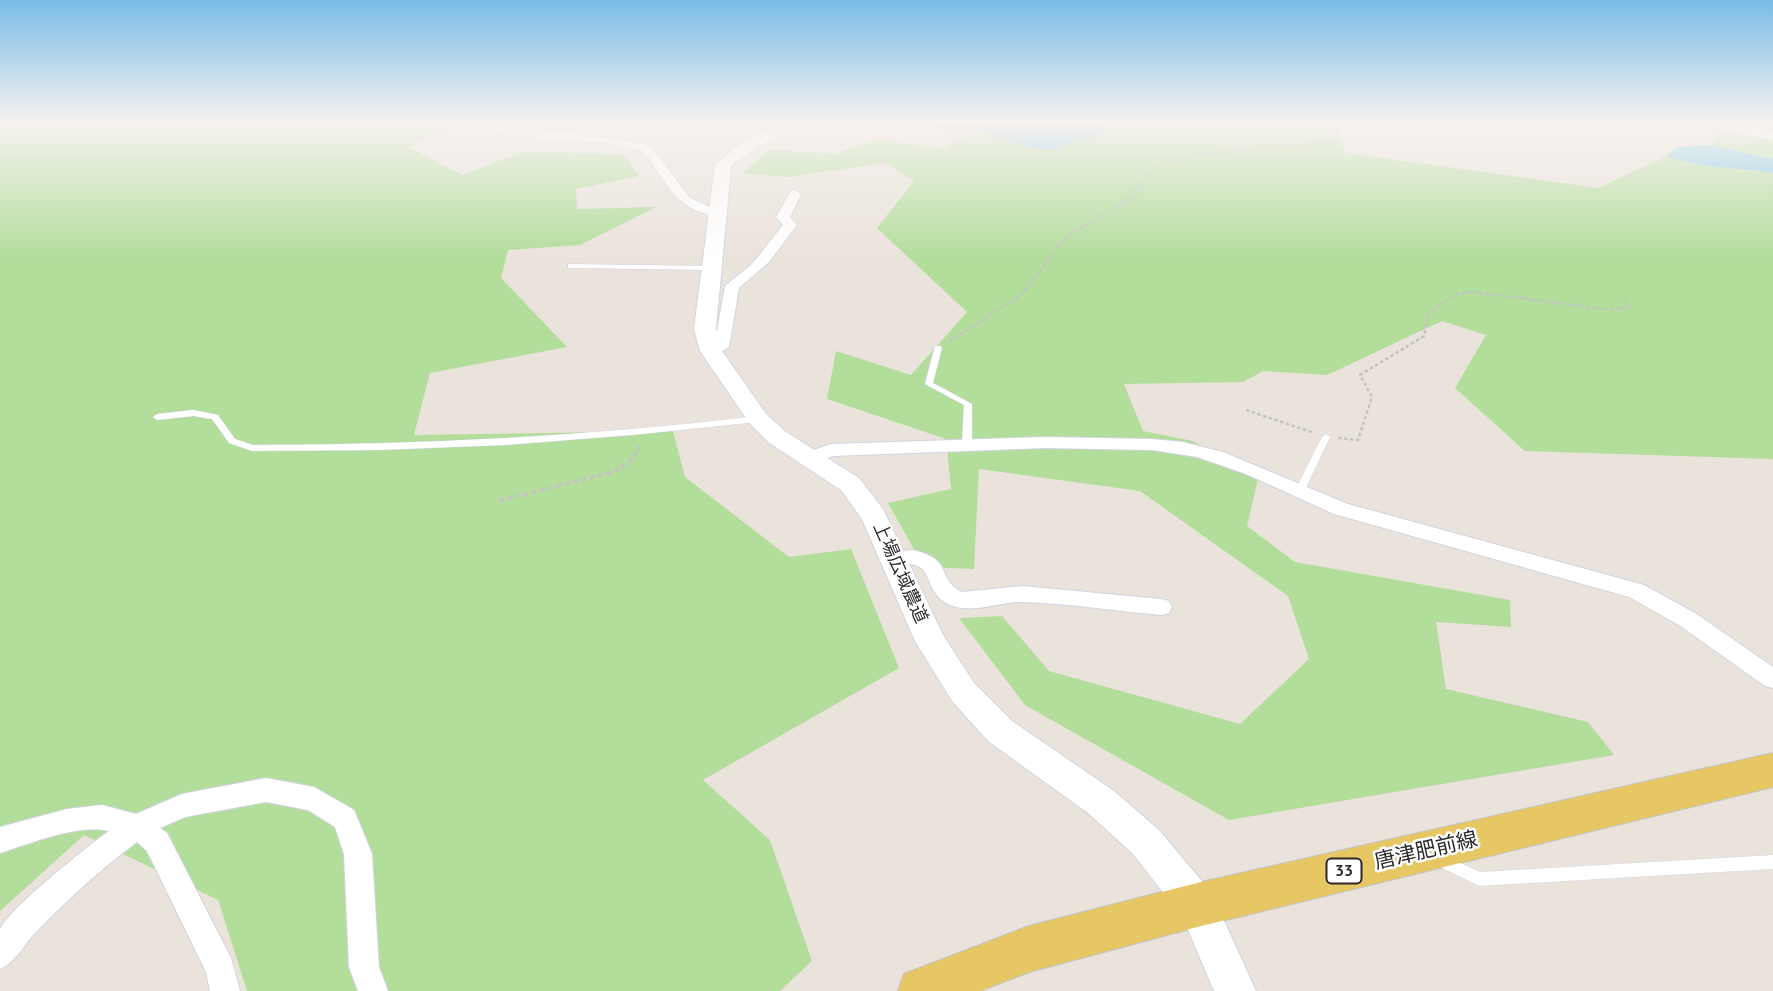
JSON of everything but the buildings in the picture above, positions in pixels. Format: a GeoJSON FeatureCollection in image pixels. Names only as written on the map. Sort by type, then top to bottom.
{"type":"FeatureCollection","features":[{"type":"Feature","properties":{"kind":"main road","name":"唐津肥前線"},"geometry":{"type":"LineString","coordinates":[[921,991],[1029,949],[1197,905],[1773,770]]}},
{"type":"Feature","properties":{"kind":"street"},"geometry":{"type":"LineString","coordinates":[[661,167],[686,201],[702,210],[718,213]]}},
{"type":"Feature","properties":{"kind":"street","name":"上場広域農道"},"geometry":{"type":"LineString","coordinates":[[723,167],[705,329],[711,351],[758,419],[777,438],[812,457],[850,484],[874,516],[930,641],[963,692],[1000,731],[1101,802],[1146,842],[1197,905],[1235,991]]}},
{"type":"Feature","properties":{"kind":"street"},"geometry":{"type":"LineString","coordinates":[[711,351],[723,344],[732,286],[747,278],[765,260],[790,225],[783,217],[795,194]]}},
{"type":"Feature","properties":{"kind":"street"},"geometry":{"type":"LineString","coordinates":[[812,457],[831,450],[967,442],[1144,444],[1197,451],[1247,466],[1298,492],[1341,509],[1636,592],[1687,619],[1773,679]]}},
{"type":"Feature","properties":{"kind":"street"},"geometry":{"type":"LineString","coordinates":[[893,558],[916,555],[928,561],[945,591],[959,600],[1019,594],[1161,607]]}},
{"type":"Feature","properties":{"kind":"street"},"geometry":{"type":"LineString","coordinates":[[0,954],[25,922],[91,860],[137,826],[182,806],[266,790],[314,799],[345,819],[358,854],[364,967],[373,991]]}},
{"type":"Feature","properties":{"kind":"street"},"geometry":{"type":"LineString","coordinates":[[0,840],[67,821],[102,817],[137,826],[157,842],[220,969],[225,991]]}},
{"type":"Feature","properties":{"kind":"lane"},"geometry":{"type":"LineString","coordinates":[[571,266],[711,268]]}},
{"type":"Feature","properties":{"kind":"lane"},"geometry":{"type":"LineString","coordinates":[[938,348],[929,384],[968,404],[967,442]]}},
{"type":"Feature","properties":{"kind":"lane"},"geometry":{"type":"LineString","coordinates":[[157,417],[193,413],[215,417],[232,441],[252,448],[383,449],[645,433],[758,419]]}},
{"type":"Feature","properties":{"kind":"lane"},"geometry":{"type":"LineString","coordinates":[[1298,492],[1326,438]]}},
{"type":"Feature","properties":{"kind":"lane"},"geometry":{"type":"LineString","coordinates":[[1424,852],[1479,879],[1773,862]]}},
{"type":"Feature","properties":{"kind":"path"},"geometry":{"type":"LineString","coordinates":[[938,348],[1021,295],[1068,236],[1132,198],[1154,167]]}},
{"type":"Feature","properties":{"kind":"path"},"geometry":{"type":"LineString","coordinates":[[1246,411],[1326,438],[1358,440],[1372,397],[1360,375],[1424,336],[1428,313],[1456,293],[1473,292],[1611,310],[1629,307],[1625,298]]}},
{"type":"Feature","properties":{"kind":"path"},"geometry":{"type":"LineString","coordinates":[[499,501],[613,472],[633,459],[645,433]]}},
{"type":"Feature","properties":{"kind":"green space"},"geometry":{"type":"Polygon","coordinates":[[[0,167],[448,167],[463,175],[483,167],[633,167],[639,176],[576,189],[577,209],[656,207],[580,245],[508,250],[501,278],[567,347],[430,373],[414,435],[673,431],[685,477],[789,557],[851,549],[899,668],[703,780],[770,840],[812,961],[780,991],[247,991],[218,900],[84,835],[0,911],[0,167]]]}},
{"type":"Feature","properties":{"kind":"green space"},"geometry":{"type":"Polygon","coordinates":[[[750,167],[856,167],[787,177],[743,173],[750,167]]]}},
{"type":"Feature","properties":{"kind":"green space"},"geometry":{"type":"Polygon","coordinates":[[[893,167],[1449,167],[1599,188],[1642,167],[1718,167],[1773,173],[1773,459],[1525,451],[1455,388],[1486,335],[1442,321],[1327,375],[1263,371],[1243,382],[1124,384],[1143,431],[1193,441],[1258,479],[1247,526],[1295,562],[1510,600],[1511,627],[1436,622],[1446,689],[1588,722],[1614,755],[1229,820],[1025,705],[959,618],[1002,616],[1049,671],[1240,724],[1309,659],[1288,596],[1140,491],[979,469],[974,569],[924,567],[888,503],[951,489],[946,439],[827,399],[836,351],[911,375],[967,312],[877,228],[914,181],[893,167]]]}},
{"type":"Feature","properties":{"kind":"water"},"geometry":{"type":"Polygon","coordinates":[[[1718,167],[1773,167],[1773,173],[1718,167]]]}}]}
